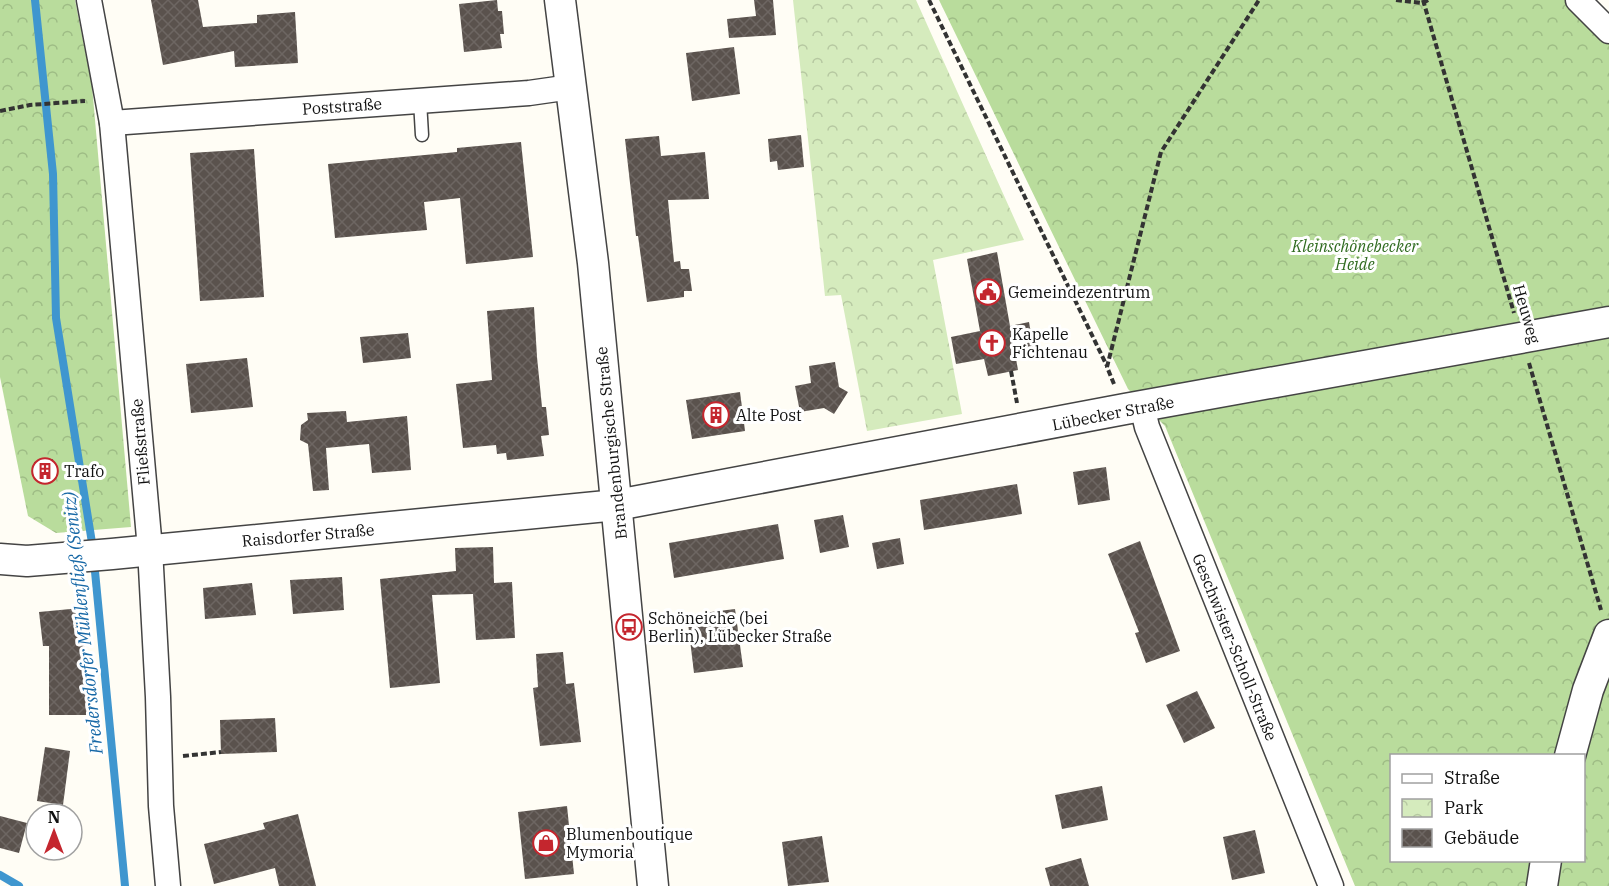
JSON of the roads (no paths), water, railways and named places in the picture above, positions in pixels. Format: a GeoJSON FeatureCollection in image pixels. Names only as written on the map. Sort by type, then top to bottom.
{"type":"FeatureCollection","features":[{"type":"Feature","properties":{"kind":"street","name":"Fließstraße"},"geometry":{"type":"LineString","coordinates":[[89,0],[112,123],[150,549],[158,698],[160,806],[168,886]]}},
{"type":"Feature","properties":{"kind":"street","name":"Brandenburgische Straße"},"geometry":{"type":"LineString","coordinates":[[560,0],[593,263],[653,886]]}},
{"type":"Feature","properties":{"kind":"street"},"geometry":{"type":"LineString","coordinates":[[1578,0],[1609,31]]}},
{"type":"Feature","properties":{"kind":"street","name":"Poststraße"},"geometry":{"type":"LineString","coordinates":[[112,123],[529,93],[571,87]]}},
{"type":"Feature","properties":{"kind":"street","name":"Lübecker Straße"},"geometry":{"type":"LineString","coordinates":[[616,505],[1609,322]]}},
{"type":"Feature","properties":{"kind":"street","name":"Geschwister-Scholl-Straße"},"geometry":{"type":"LineString","coordinates":[[1134,408],[1147,427],[1331,886]]}},
{"type":"Feature","properties":{"kind":"street","name":"Raisdorfer Straße"},"geometry":{"type":"LineString","coordinates":[[0,559],[27,561],[112,554],[616,505]]}},
{"type":"Feature","properties":{"kind":"street"},"geometry":{"type":"LineString","coordinates":[[1571,754],[1588,690],[1609,635]]}},
{"type":"Feature","properties":{"kind":"street"},"geometry":{"type":"LineString","coordinates":[[1542,886],[1546,862]]}},
{"type":"Feature","properties":{"kind":"lane"},"geometry":{"type":"LineString","coordinates":[[420,101],[422,135]]}},
{"type":"Feature","properties":{"kind":"waterway","name":"Fredersdorfer Mühlenfließ (Senitz)"},"geometry":{"type":"LineString","coordinates":[[35,0],[53,174],[56,318],[93,549]]}},
{"type":"Feature","properties":{"kind":"waterway","name":"Fredersdorfer Mühlenfließ (Senitz)"},"geometry":{"type":"LineString","coordinates":[[94,561],[125,886]]}},
{"type":"Feature","properties":{"kind":"waterway"},"geometry":{"type":"LineString","coordinates":[[0,875],[19,886]]}},
{"type":"Feature","properties":{"kind":"place","name":"Gemeindezentrum"},"geometry":{"type":"Point","coordinates":[988,292]}},
{"type":"Feature","properties":{"kind":"place","name":"Kapelle Fichtenau"},"geometry":{"type":"Point","coordinates":[992,343]}},
{"type":"Feature","properties":{"kind":"place","name":"Alte Post"},"geometry":{"type":"Point","coordinates":[716,415]}},
{"type":"Feature","properties":{"kind":"place","name":"Trafo"},"geometry":{"type":"Point","coordinates":[45,471]}},
{"type":"Feature","properties":{"kind":"place","name":"Schöneiche (bei Berlin), Lübecker Straße"},"geometry":{"type":"Point","coordinates":[629,627]}},
{"type":"Feature","properties":{"kind":"place","name":"Blumenboutique Mymoria"},"geometry":{"type":"Point","coordinates":[546,843]}},
{"type":"Feature","properties":{"kind":"park label","name":"Kleinschönebecker Heide"},"geometry":{"type":"Point","coordinates":[1355,255]}}]}
